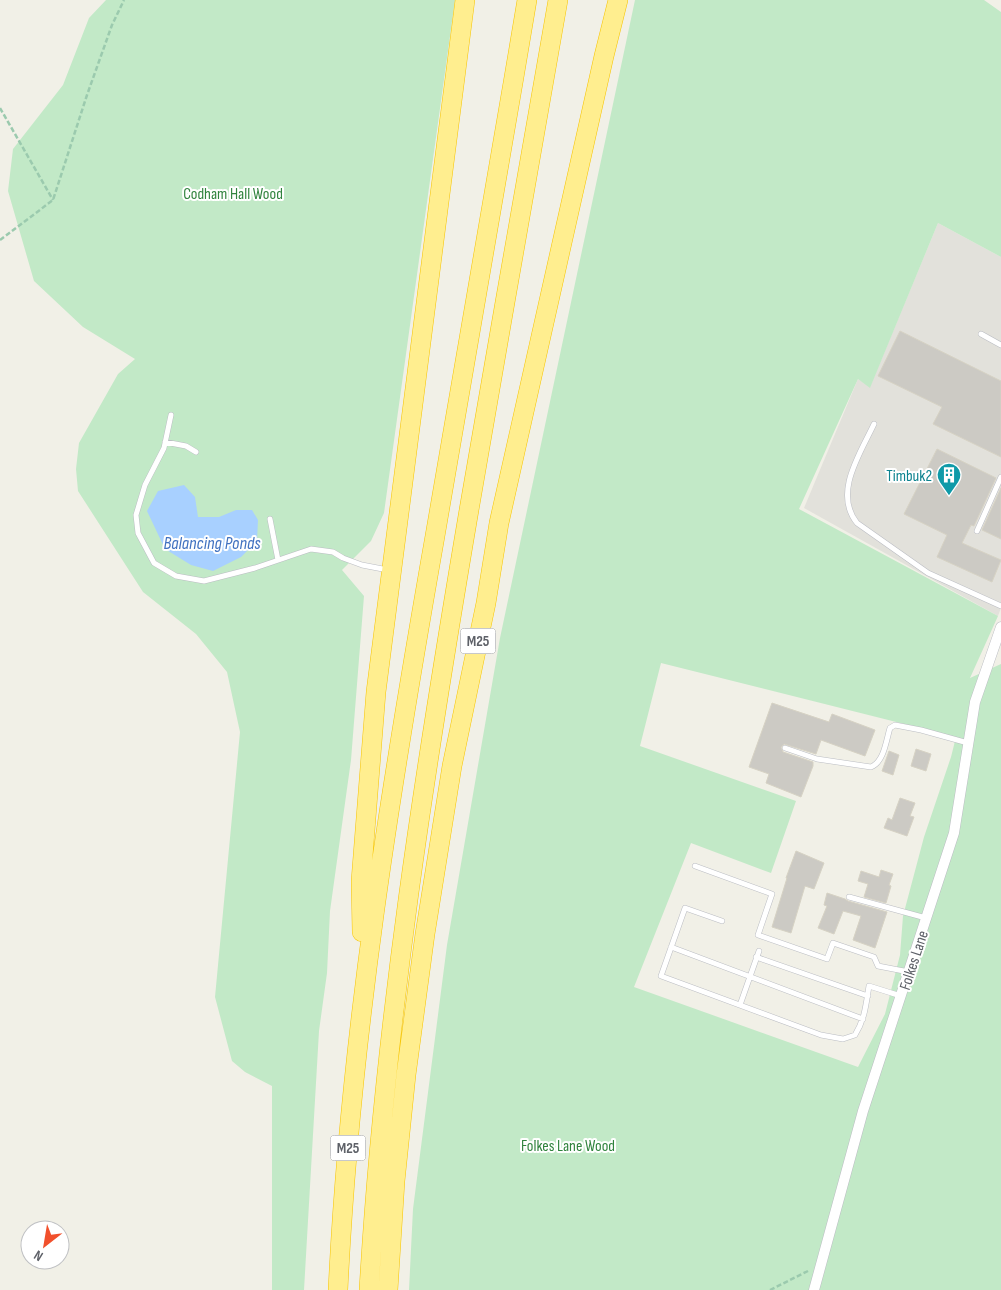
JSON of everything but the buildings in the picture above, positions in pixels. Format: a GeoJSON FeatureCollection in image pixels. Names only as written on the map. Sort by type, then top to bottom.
{"type":"FeatureCollection","features":[{"type":"Feature","properties":{"kind":"highway","name":"M25"},"geometry":{"type":"LineString","coordinates":[[362,1006],[361,881],[376,692],[465,0]]}},
{"type":"Feature","properties":{"kind":"highway","name":"M25"},"geometry":{"type":"LineString","coordinates":[[338,1290],[345,1180],[362,1006],[379,873],[406,701],[528,0]]}},
{"type":"Feature","properties":{"kind":"highway","name":"M25"},"geometry":{"type":"LineString","coordinates":[[369,1290],[384,1089],[418,820],[456,585],[558,0]]}},
{"type":"Feature","properties":{"kind":"highway","name":"M25"},"geometry":{"type":"LineString","coordinates":[[388,1290],[395,1181],[406,1075],[418,980],[452,766],[486,603],[500,523],[618,0]]}},
{"type":"Feature","properties":{"kind":"street","name":"Folkes Lane"},"geometry":{"type":"LineString","coordinates":[[814,1290],[863,1111],[954,833],[975,702],[1001,627]]}},
{"type":"Feature","properties":{"kind":"lane"},"geometry":{"type":"LineString","coordinates":[[981,334],[1001,345]]}},
{"type":"Feature","properties":{"kind":"lane"},"geometry":{"type":"LineString","coordinates":[[171,416],[165,442],[145,485],[136,515],[138,533],[154,563],[176,576],[204,581],[255,568],[311,549],[333,552],[362,565],[392,570]]}},
{"type":"Feature","properties":{"kind":"lane"},"geometry":{"type":"LineString","coordinates":[[874,424],[847,490],[847,501],[853,518],[857,523],[928,573],[1001,606]]}},
{"type":"Feature","properties":{"kind":"lane"},"geometry":{"type":"LineString","coordinates":[[165,442],[186,446],[196,452]]}},
{"type":"Feature","properties":{"kind":"lane"},"geometry":{"type":"LineString","coordinates":[[977,531],[1001,478]]}},
{"type":"Feature","properties":{"kind":"lane"},"geometry":{"type":"LineString","coordinates":[[270,519],[278,560]]}},
{"type":"Feature","properties":{"kind":"lane"},"geometry":{"type":"LineString","coordinates":[[785,748],[817,759],[871,767],[880,760],[890,728],[895,725],[922,730],[968,743]]}},
{"type":"Feature","properties":{"kind":"lane"},"geometry":{"type":"LineString","coordinates":[[695,866],[772,894],[758,935],[827,959],[834,943],[874,957],[878,966],[909,972]]}},
{"type":"Feature","properties":{"kind":"lane"},"geometry":{"type":"LineString","coordinates":[[850,897],[926,918]]}},
{"type":"Feature","properties":{"kind":"lane"},"geometry":{"type":"LineString","coordinates":[[722,920],[685,908],[661,976],[821,1035],[843,1039],[855,1035],[863,1019],[868,1003],[869,986],[901,996]]}},
{"type":"Feature","properties":{"kind":"lane"},"geometry":{"type":"LineString","coordinates":[[671,947],[863,1019]]}},
{"type":"Feature","properties":{"kind":"lane"},"geometry":{"type":"LineString","coordinates":[[740,1005],[758,954],[868,996]]}},
{"type":"Feature","properties":{"kind":"path"},"geometry":{"type":"LineString","coordinates":[[0,240],[52,200],[112,25],[124,0]]}},
{"type":"Feature","properties":{"kind":"path"},"geometry":{"type":"LineString","coordinates":[[0,108],[52,200]]}},
{"type":"Feature","properties":{"kind":"path"},"geometry":{"type":"LineString","coordinates":[[770,1290],[821,1265]]}},
{"type":"Feature","properties":{"kind":"shaded area"},"geometry":{"type":"Polygon","coordinates":[[[938,223],[1001,257],[1001,608],[998,616],[804,508],[858,379],[870,387],[938,223]]]}},
{"type":"Feature","properties":{"kind":"green space","name":"Codham Hall Wood"},"geometry":{"type":"Polygon","coordinates":[[[106,0],[455,0],[384,513],[371,541],[342,570],[364,596],[351,760],[330,911],[327,973],[319,1031],[304,1290],[272,1290],[272,1086],[245,1072],[232,1061],[215,997],[240,732],[227,672],[196,634],[143,592],[78,491],[76,469],[79,443],[118,374],[135,359],[83,327],[34,281],[8,191],[13,149],[63,85],[89,18],[106,0]]]}},
{"type":"Feature","properties":{"kind":"green space","name":"Folkes Lane Wood"},"geometry":{"type":"Polygon","coordinates":[[[635,0],[984,0],[1001,12],[1001,257],[938,223],[870,388],[858,379],[799,509],[998,616],[970,678],[1001,664],[1001,1290],[409,1290],[413,1209],[447,945],[500,638],[635,0]],[[661,663],[640,746],[796,801],[771,873],[691,843],[634,987],[858,1067],[885,1014],[900,955],[903,916],[924,837],[956,737],[661,663]]]}},
{"type":"Feature","properties":{"kind":"water","name":"Balancing Ponds"},"geometry":{"type":"Polygon","coordinates":[[[184,485],[195,497],[198,517],[219,517],[236,510],[252,510],[258,520],[257,541],[241,557],[213,571],[191,565],[165,549],[147,511],[158,491],[184,485]]]}},
{"type":"Feature","properties":{"kind":"place","name":"Timbuk2"},"geometry":{"type":"Point","coordinates":[949,496]}}]}
